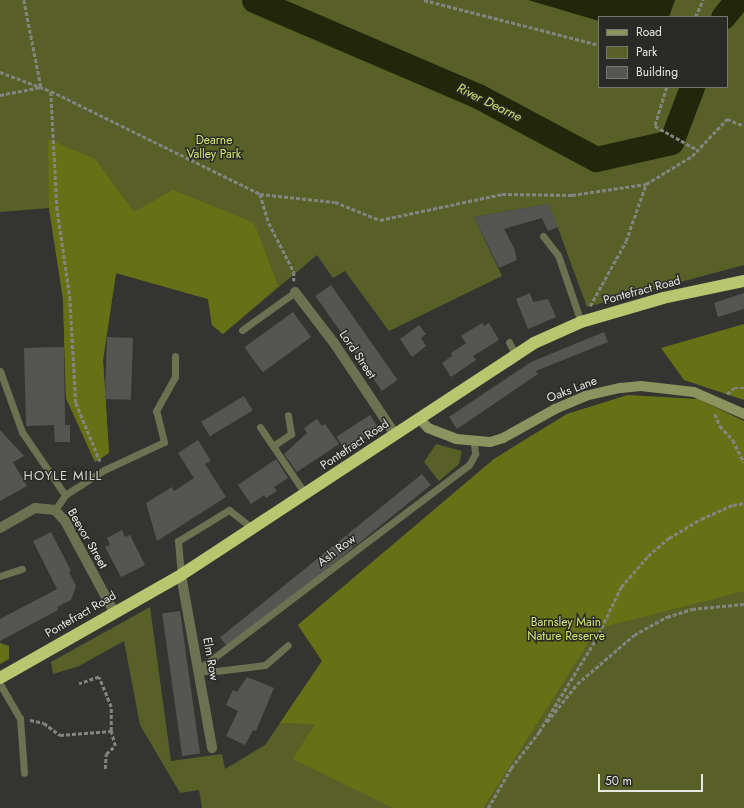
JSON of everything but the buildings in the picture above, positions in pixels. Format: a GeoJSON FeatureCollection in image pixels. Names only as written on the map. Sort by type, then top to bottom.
{"type":"FeatureCollection","features":[{"type":"Feature","properties":{"kind":"highway","name":"Pontefract Road"},"geometry":{"type":"LineString","coordinates":[[0,678],[181,575],[306,495],[515,354],[552,334],[580,322],[663,298],[744,281]]}},
{"type":"Feature","properties":{"kind":"street","name":"Lord Street"},"geometry":{"type":"LineString","coordinates":[[295,292],[334,343],[395,434]]}},
{"type":"Feature","properties":{"kind":"street","name":"Oaks Lane"},"geometry":{"type":"LineString","coordinates":[[419,418],[428,428],[440,434],[474,442],[490,442],[504,438],[579,399],[621,388],[641,386],[694,392],[744,414]]}},
{"type":"Feature","properties":{"kind":"street","name":"Beevor Street"},"geometry":{"type":"LineString","coordinates":[[0,528],[35,508],[55,510],[65,521],[114,612]]}},
{"type":"Feature","properties":{"kind":"street","name":"Elm Row"},"geometry":{"type":"LineString","coordinates":[[181,575],[212,748]]}},
{"type":"Feature","properties":{"kind":"lane"},"geometry":{"type":"LineString","coordinates":[[543,236],[558,255],[580,322]]}},
{"type":"Feature","properties":{"kind":"lane"},"geometry":{"type":"LineString","coordinates":[[242,330],[295,292]]}},
{"type":"Feature","properties":{"kind":"lane"},"geometry":{"type":"LineString","coordinates":[[509,342],[515,354]]}},
{"type":"Feature","properties":{"kind":"lane"},"geometry":{"type":"LineString","coordinates":[[55,510],[65,495],[104,470],[164,442],[156,411],[175,377],[176,356]]}},
{"type":"Feature","properties":{"kind":"lane"},"geometry":{"type":"LineString","coordinates":[[0,371],[22,432],[65,495]]}},
{"type":"Feature","properties":{"kind":"lane"},"geometry":{"type":"LineString","coordinates":[[273,446],[291,434],[288,415]]}},
{"type":"Feature","properties":{"kind":"lane"},"geometry":{"type":"LineString","coordinates":[[260,426],[306,495]]}},
{"type":"Feature","properties":{"kind":"lane","name":"Ash Row"},"geometry":{"type":"LineString","coordinates":[[199,669],[469,465],[475,454],[474,442]]}},
{"type":"Feature","properties":{"kind":"lane"},"geometry":{"type":"LineString","coordinates":[[181,575],[178,541],[229,510],[253,529]]}},
{"type":"Feature","properties":{"kind":"lane"},"geometry":{"type":"LineString","coordinates":[[0,576],[22,569]]}},
{"type":"Feature","properties":{"kind":"lane"},"geometry":{"type":"LineString","coordinates":[[199,669],[208,672],[265,665],[288,645]]}},
{"type":"Feature","properties":{"kind":"lane"},"geometry":{"type":"LineString","coordinates":[[0,684],[20,718],[24,773]]}},
{"type":"Feature","properties":{"kind":"path"},"geometry":{"type":"LineString","coordinates":[[24,0],[42,87]]}},
{"type":"Feature","properties":{"kind":"path"},"geometry":{"type":"LineString","coordinates":[[424,0],[598,45]]}},
{"type":"Feature","properties":{"kind":"path"},"geometry":{"type":"LineString","coordinates":[[695,16],[703,0]]}},
{"type":"Feature","properties":{"kind":"path"},"geometry":{"type":"LineString","coordinates":[[0,72],[51,91],[260,194],[335,202],[380,220],[502,194],[572,195],[646,184],[698,150],[727,119],[744,126]]}},
{"type":"Feature","properties":{"kind":"path"},"geometry":{"type":"LineString","coordinates":[[0,95],[42,87]]}},
{"type":"Feature","properties":{"kind":"path"},"geometry":{"type":"LineString","coordinates":[[667,88],[655,126],[698,150]]}},
{"type":"Feature","properties":{"kind":"path"},"geometry":{"type":"LineString","coordinates":[[51,91],[58,207],[70,297],[76,403],[104,470]]}},
{"type":"Feature","properties":{"kind":"path"},"geometry":{"type":"LineString","coordinates":[[580,322],[626,241],[646,184]]}},
{"type":"Feature","properties":{"kind":"path"},"geometry":{"type":"LineString","coordinates":[[260,194],[269,223],[294,272],[295,292]]}},
{"type":"Feature","properties":{"kind":"path"},"geometry":{"type":"LineString","coordinates":[[539,732],[596,639],[622,587],[648,556],[669,538],[701,519],[733,505],[744,503]]}},
{"type":"Feature","properties":{"kind":"path"},"geometry":{"type":"LineString","coordinates":[[488,808],[511,768],[577,684],[634,635],[667,617],[692,609],[744,604]]}},
{"type":"Feature","properties":{"kind":"path"},"geometry":{"type":"LineString","coordinates":[[79,684],[99,677],[111,707],[111,731],[115,746],[106,754],[105,769]]}},
{"type":"Feature","properties":{"kind":"path"},"geometry":{"type":"LineString","coordinates":[[20,718],[44,723],[60,735],[111,731]]}},
{"type":"Feature","properties":{"kind":"green space","name":"Dearne Valley Park"},"geometry":{"type":"Polygon","coordinates":[[[0,0],[744,0],[744,265],[587,307],[549,204],[474,217],[502,276],[389,331],[345,271],[333,278],[317,255],[223,334],[212,325],[208,299],[116,273],[103,360],[109,453],[95,462],[66,398],[63,299],[49,208],[0,212],[0,0]]]}},
{"type":"Feature","properties":{"kind":"green space"},"geometry":{"type":"Polygon","coordinates":[[[48,139],[95,159],[134,212],[173,190],[254,223],[278,286],[223,334],[212,325],[208,299],[116,273],[103,360],[109,453],[95,462],[66,398],[63,299],[49,208],[48,139]]]}},
{"type":"Feature","properties":{"kind":"green space"},"geometry":{"type":"Polygon","coordinates":[[[744,324],[744,400],[684,380],[661,348],[744,324]]]}},
{"type":"Feature","properties":{"kind":"green space","name":"Barnsley Main Nature Reserve"},"geometry":{"type":"Polygon","coordinates":[[[628,395],[744,421],[744,808],[202,808],[199,790],[180,793],[140,725],[124,641],[79,666],[53,674],[51,662],[150,607],[171,761],[222,754],[225,769],[265,745],[322,661],[298,625],[494,459],[567,414],[628,395]]]}},
{"type":"Feature","properties":{"kind":"green space","name":"Barnsley Main Nature Reserve"},"geometry":{"type":"Polygon","coordinates":[[[628,395],[698,399],[744,421],[744,591],[607,626],[594,634],[483,808],[393,808],[293,759],[315,724],[280,723],[322,661],[298,625],[494,459],[567,414],[628,395]]]}},
{"type":"Feature","properties":{"kind":"green space"},"geometry":{"type":"Polygon","coordinates":[[[436,444],[462,451],[459,464],[439,481],[424,462],[436,444]]]}},
{"type":"Feature","properties":{"kind":"green space"},"geometry":{"type":"Polygon","coordinates":[[[0,643],[9,646],[9,659],[0,664],[0,643]]]}},
{"type":"Feature","properties":{"kind":"shaded area"},"geometry":{"type":"Polygon","coordinates":[[[528,0],[675,0],[669,16],[598,16],[598,21],[528,0]]]}},
{"type":"Feature","properties":{"kind":"waterway","name":"River Dearne"},"geometry":{"type":"LineString","coordinates":[[254,0],[478,96],[596,159],[671,142],[692,88]]}},
{"type":"Feature","properties":{"kind":"waterway","name":"River Dearne"},"geometry":{"type":"LineString","coordinates":[[724,16],[737,0]]}},
{"type":"Feature","properties":{"kind":"district","name":"HOYLE MILL"},"geometry":{"type":"Point","coordinates":[63,476]}}]}
